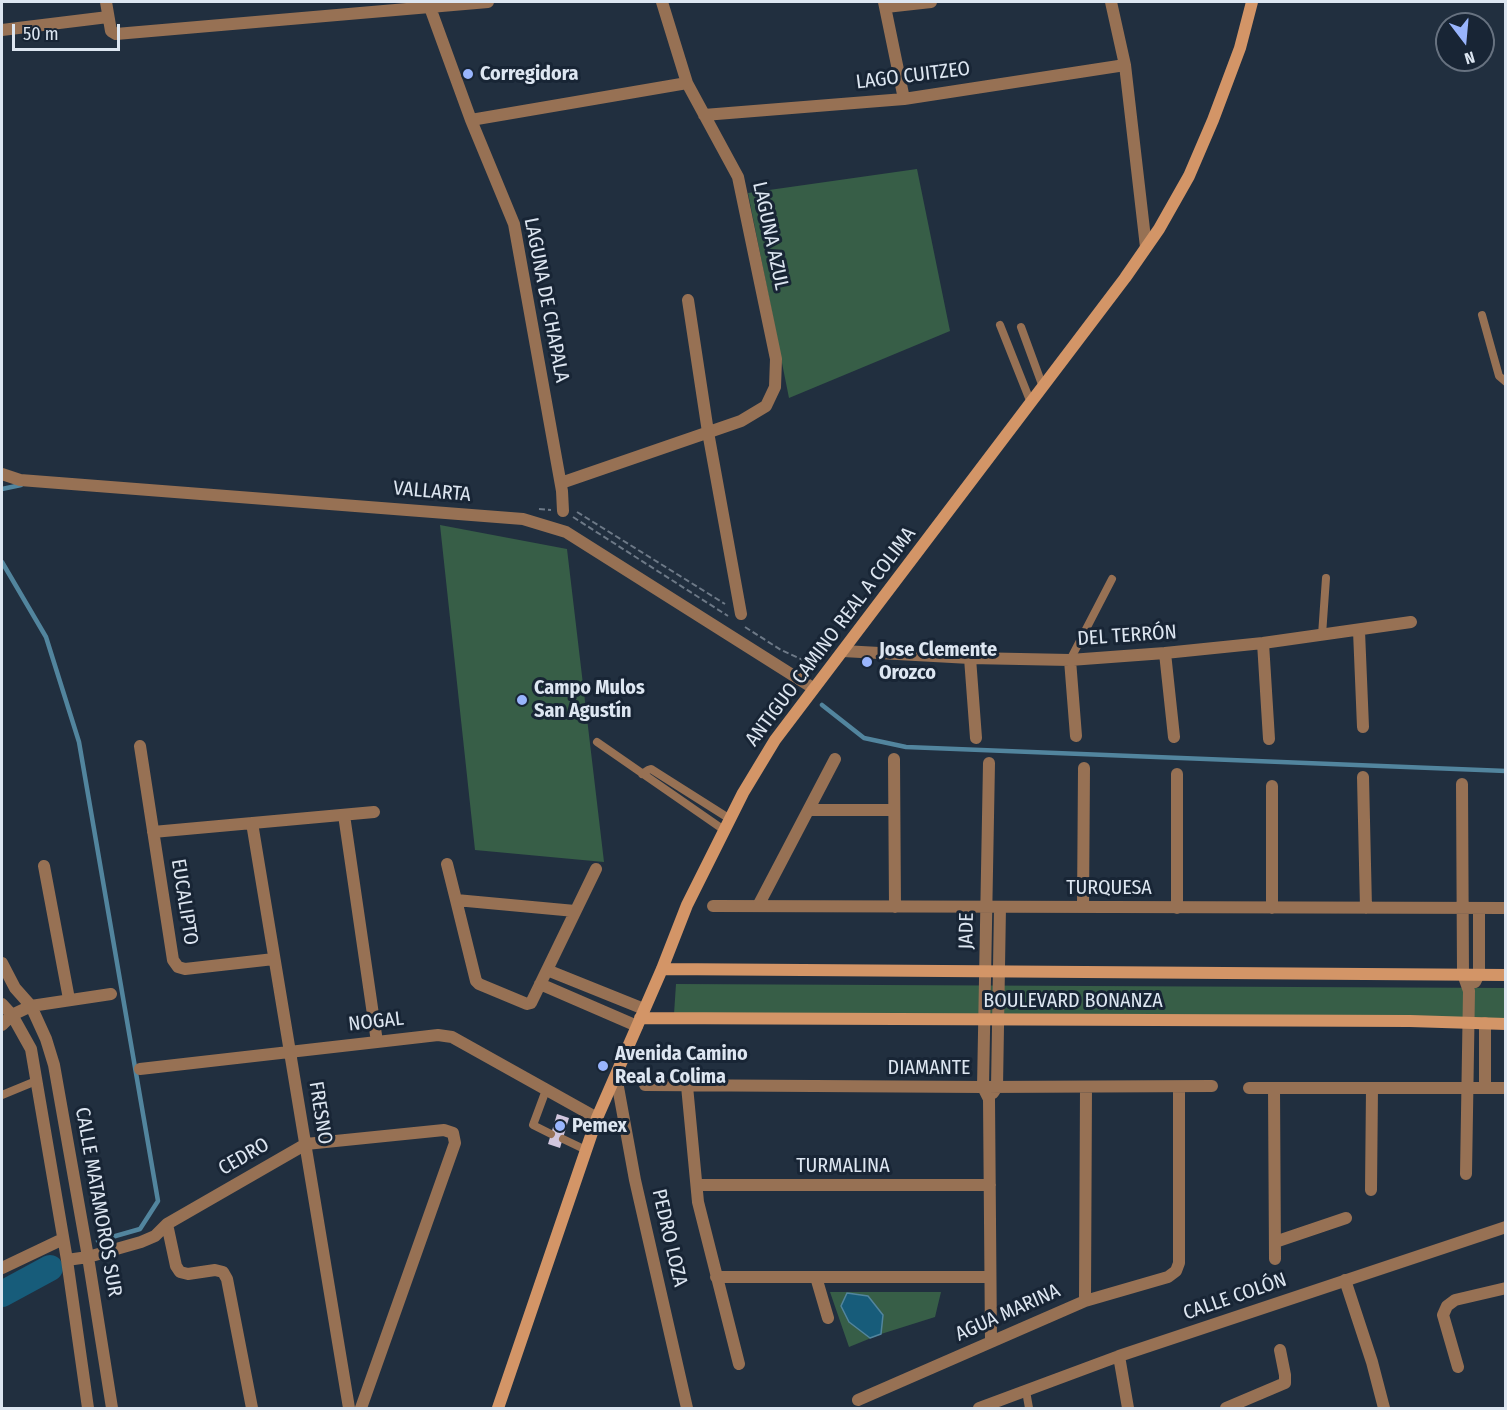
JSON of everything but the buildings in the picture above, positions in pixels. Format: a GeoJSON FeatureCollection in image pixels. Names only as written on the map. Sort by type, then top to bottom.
{"type":"FeatureCollection","features":[{"type":"Feature","properties":{"kind":"street"},"geometry":{"type":"LineString","coordinates":[[106,2],[111,31],[116,34],[342,8],[488,2]]}},
{"type":"Feature","properties":{"kind":"street","name":"LAGUNA AZUL"},"geometry":{"type":"LineString","coordinates":[[662,2],[687,83],[738,177],[776,359],[775,387],[766,406],[741,422],[708,432]]}},
{"type":"Feature","properties":{"kind":"street"},"geometry":{"type":"LineString","coordinates":[[904,99],[885,4],[931,2]]}},
{"type":"Feature","properties":{"kind":"street"},"geometry":{"type":"LineString","coordinates":[[1111,2],[1125,65],[1146,247]]}},
{"type":"Feature","properties":{"kind":"street","name":"ANTIGUO CAMINO REAL A COLIMA"},"geometry":{"type":"LineString","coordinates":[[498,1408],[597,1118],[662,969],[687,905],[727,824],[774,740],[1031,403],[1146,247],[1189,176],[1213,120],[1239,48],[1252,2]]}},
{"type":"Feature","properties":{"kind":"street","name":"LAGUNA DE CHAPALA"},"geometry":{"type":"LineString","coordinates":[[429,4],[471,120],[514,224],[561,483],[563,511]]}},
{"type":"Feature","properties":{"kind":"street"},"geometry":{"type":"LineString","coordinates":[[2,30],[108,17]]}},
{"type":"Feature","properties":{"kind":"street","name":"LAGO CUITZEO"},"geometry":{"type":"LineString","coordinates":[[704,115],[904,99],[1125,65]]}},
{"type":"Feature","properties":{"kind":"street"},"geometry":{"type":"LineString","coordinates":[[471,120],[687,83]]}},
{"type":"Feature","properties":{"kind":"street"},"geometry":{"type":"LineString","coordinates":[[688,300],[736,618]]}},
{"type":"Feature","properties":{"kind":"street"},"geometry":{"type":"LineString","coordinates":[[561,483],[708,432]]}},
{"type":"Feature","properties":{"kind":"street","name":"VALLARTA"},"geometry":{"type":"LineString","coordinates":[[2,474],[20,480],[524,519],[566,532],[813,688]]}},
{"type":"Feature","properties":{"kind":"street","name":"DEL TERRÓN"},"geometry":{"type":"LineString","coordinates":[[843,651],[970,658],[1070,660],[1263,643],[1411,622]]}},
{"type":"Feature","properties":{"kind":"street"},"geometry":{"type":"LineString","coordinates":[[1359,631],[1363,727]]}},
{"type":"Feature","properties":{"kind":"street"},"geometry":{"type":"LineString","coordinates":[[1263,643],[1269,740]]}},
{"type":"Feature","properties":{"kind":"street"},"geometry":{"type":"LineString","coordinates":[[1165,653],[1174,737]]}},
{"type":"Feature","properties":{"kind":"street"},"geometry":{"type":"LineString","coordinates":[[970,658],[976,738]]}},
{"type":"Feature","properties":{"kind":"street"},"geometry":{"type":"LineString","coordinates":[[1070,660],[1076,736]]}},
{"type":"Feature","properties":{"kind":"street","name":"EUCALIPTO"},"geometry":{"type":"LineString","coordinates":[[140,746],[173,960],[178,967],[185,969],[274,959]]}},
{"type":"Feature","properties":{"kind":"street"},"geometry":{"type":"LineString","coordinates":[[758,906],[836,759]]}},
{"type":"Feature","properties":{"kind":"street"},"geometry":{"type":"LineString","coordinates":[[894,759],[895,907]]}},
{"type":"Feature","properties":{"kind":"street","name":"JADE"},"geometry":{"type":"LineString","coordinates":[[989,763],[994,907],[999,972],[997,1087]]}},
{"type":"Feature","properties":{"kind":"street"},"geometry":{"type":"LineString","coordinates":[[1083,907],[1084,768]]}},
{"type":"Feature","properties":{"kind":"street"},"geometry":{"type":"LineString","coordinates":[[1177,774],[1177,908]]}},
{"type":"Feature","properties":{"kind":"street"},"geometry":{"type":"LineString","coordinates":[[1363,777],[1366,908]]}},
{"type":"Feature","properties":{"kind":"street"},"geometry":{"type":"LineString","coordinates":[[1462,784],[1463,974],[1469,991],[1466,1174]]}},
{"type":"Feature","properties":{"kind":"street"},"geometry":{"type":"LineString","coordinates":[[1272,786],[1272,908]]}},
{"type":"Feature","properties":{"kind":"street"},"geometry":{"type":"LineString","coordinates":[[809,810],[894,810]]}},
{"type":"Feature","properties":{"kind":"street"},"geometry":{"type":"LineString","coordinates":[[153,832],[374,812]]}},
{"type":"Feature","properties":{"kind":"street"},"geometry":{"type":"LineString","coordinates":[[344,815],[377,1042]]}},
{"type":"Feature","properties":{"kind":"street","name":"FRESNO"},"geometry":{"type":"LineString","coordinates":[[252,823],[349,1408]]}},
{"type":"Feature","properties":{"kind":"street"},"geometry":{"type":"LineString","coordinates":[[447,864],[474,977],[479,984],[524,1005],[531,1002],[596,869]]}},
{"type":"Feature","properties":{"kind":"street"},"geometry":{"type":"LineString","coordinates":[[44,866],[69,999]]}},
{"type":"Feature","properties":{"kind":"street"},"geometry":{"type":"LineString","coordinates":[[456,900],[575,911]]}},
{"type":"Feature","properties":{"kind":"street","name":"TURQUESA"},"geometry":{"type":"LineString","coordinates":[[713,906],[1506,909]]}},
{"type":"Feature","properties":{"kind":"street","name":"JADE"},"geometry":{"type":"LineString","coordinates":[[991,1342],[990,1185],[985,1020],[986,972],[994,907]]}},
{"type":"Feature","properties":{"kind":"street"},"geometry":{"type":"LineString","coordinates":[[1469,991],[1479,974],[1479,908]]}},
{"type":"Feature","properties":{"kind":"street"},"geometry":{"type":"LineString","coordinates":[[2,963],[15,988]]}},
{"type":"Feature","properties":{"kind":"street","name":"BOULEVARD BONANZA"},"geometry":{"type":"LineString","coordinates":[[662,969],[1506,975]]}},
{"type":"Feature","properties":{"kind":"street"},"geometry":{"type":"LineString","coordinates":[[547,970],[640,1017]]}},
{"type":"Feature","properties":{"kind":"street"},"geometry":{"type":"LineString","coordinates":[[2,982],[15,988]]}},
{"type":"Feature","properties":{"kind":"street"},"geometry":{"type":"LineString","coordinates":[[540,984],[640,1017]]}},
{"type":"Feature","properties":{"kind":"street","name":"CALLE MATAMOROS SUR"},"geometry":{"type":"LineString","coordinates":[[15,988],[31,1006],[46,1039],[54,1065],[112,1408]]}},
{"type":"Feature","properties":{"kind":"street"},"geometry":{"type":"LineString","coordinates":[[2,1025],[12,1015],[31,1006],[111,994]]}},
{"type":"Feature","properties":{"kind":"street","name":"CALLE MATAMOROS SUR"},"geometry":{"type":"LineString","coordinates":[[2,1004],[12,1015],[31,1049],[67,1260],[88,1408]]}},
{"type":"Feature","properties":{"kind":"street","name":"BOULEVARD BONANZA"},"geometry":{"type":"LineString","coordinates":[[640,1017],[1506,1024]]}},
{"type":"Feature","properties":{"kind":"street"},"geometry":{"type":"LineString","coordinates":[[1485,1023],[1485,1088]]}},
{"type":"Feature","properties":{"kind":"street","name":"NOGAL"},"geometry":{"type":"LineString","coordinates":[[140,1069],[438,1035],[452,1036],[597,1118]]}},
{"type":"Feature","properties":{"kind":"street","name":"PEDRO LOZA"},"geometry":{"type":"LineString","coordinates":[[616,1076],[635,1180],[687,1408]]}},
{"type":"Feature","properties":{"kind":"street","name":"DIAMANTE"},"geometry":{"type":"LineString","coordinates":[[645,1086],[986,1093],[997,1087],[1212,1086]]}},
{"type":"Feature","properties":{"kind":"street"},"geometry":{"type":"LineString","coordinates":[[687,1086],[698,1202],[739,1364]]}},
{"type":"Feature","properties":{"kind":"street"},"geometry":{"type":"LineString","coordinates":[[1085,1301],[1086,1087]]}},
{"type":"Feature","properties":{"kind":"street","name":"AGUA MARINA"},"geometry":{"type":"LineString","coordinates":[[858,1400],[1085,1301],[1168,1277],[1176,1271],[1179,1263],[1179,1087]]}},
{"type":"Feature","properties":{"kind":"street"},"geometry":{"type":"LineString","coordinates":[[1249,1088],[1506,1088]]}},
{"type":"Feature","properties":{"kind":"street"},"geometry":{"type":"LineString","coordinates":[[1274,1088],[1275,1259]]}},
{"type":"Feature","properties":{"kind":"street"},"geometry":{"type":"LineString","coordinates":[[1371,1190],[1372,1088]]}},
{"type":"Feature","properties":{"kind":"street","name":"CEDRO"},"geometry":{"type":"LineString","coordinates":[[67,1260],[88,1257],[155,1236],[167,1224],[306,1144],[444,1130],[453,1133],[455,1143],[361,1408]]}},
{"type":"Feature","properties":{"kind":"street","name":"TURMALINA"},"geometry":{"type":"LineString","coordinates":[[697,1185],[990,1185]]}},
{"type":"Feature","properties":{"kind":"street"},"geometry":{"type":"LineString","coordinates":[[1275,1242],[1346,1218]]}},
{"type":"Feature","properties":{"kind":"street"},"geometry":{"type":"LineString","coordinates":[[167,1224],[176,1266],[180,1272],[188,1274],[215,1270],[223,1272],[227,1279],[252,1408]]}},
{"type":"Feature","properties":{"kind":"street","name":"CALLE COLÓN"},"geometry":{"type":"LineString","coordinates":[[979,1408],[997,1405],[1026,1391],[1119,1356],[1506,1227]]}},
{"type":"Feature","properties":{"kind":"street"},"geometry":{"type":"LineString","coordinates":[[2,1268],[63,1239]]}},
{"type":"Feature","properties":{"kind":"street"},"geometry":{"type":"LineString","coordinates":[[716,1276],[990,1277]]}},
{"type":"Feature","properties":{"kind":"street"},"geometry":{"type":"LineString","coordinates":[[816,1276],[828,1318]]}},
{"type":"Feature","properties":{"kind":"street"},"geometry":{"type":"LineString","coordinates":[[1345,1280],[1372,1362],[1384,1408]]}},
{"type":"Feature","properties":{"kind":"street"},"geometry":{"type":"LineString","coordinates":[[1458,1367],[1443,1315],[1447,1306],[1455,1300],[1506,1288]]}},
{"type":"Feature","properties":{"kind":"street"},"geometry":{"type":"LineString","coordinates":[[1226,1408],[1285,1383],[1286,1375],[1280,1350]]}},
{"type":"Feature","properties":{"kind":"street"},"geometry":{"type":"LineString","coordinates":[[1119,1356],[1128,1408]]}},
{"type":"Feature","properties":{"kind":"lane"},"geometry":{"type":"LineString","coordinates":[[1482,315],[1499,376],[1506,382]]}},
{"type":"Feature","properties":{"kind":"lane"},"geometry":{"type":"LineString","coordinates":[[1000,325],[1031,403]]}},
{"type":"Feature","properties":{"kind":"lane"},"geometry":{"type":"LineString","coordinates":[[1021,327],[1043,387]]}},
{"type":"Feature","properties":{"kind":"lane"},"geometry":{"type":"LineString","coordinates":[[1322,635],[1326,578]]}},
{"type":"Feature","properties":{"kind":"lane"},"geometry":{"type":"LineString","coordinates":[[1070,660],[1112,579]]}},
{"type":"Feature","properties":{"kind":"lane"},"geometry":{"type":"LineString","coordinates":[[597,742],[673,795],[727,824]]}},
{"type":"Feature","properties":{"kind":"lane"},"geometry":{"type":"LineString","coordinates":[[642,774],[651,770],[679,786],[727,824]]}},
{"type":"Feature","properties":{"kind":"lane"},"geometry":{"type":"LineString","coordinates":[[673,795],[679,786]]}},
{"type":"Feature","properties":{"kind":"lane"},"geometry":{"type":"LineString","coordinates":[[2,1095],[36,1081]]}},
{"type":"Feature","properties":{"kind":"lane"},"geometry":{"type":"LineString","coordinates":[[546,1090],[533,1125],[551,1134]]}},
{"type":"Feature","properties":{"kind":"lane"},"geometry":{"type":"LineString","coordinates":[[563,1139],[586,1150]]}},
{"type":"Feature","properties":{"kind":"lane"},"geometry":{"type":"LineString","coordinates":[[1026,1391],[1029,1408]]}},
{"type":"Feature","properties":{"kind":"path"},"geometry":{"type":"LineString","coordinates":[[540,509],[581,513],[736,618],[748,629],[781,650],[826,672]]}},
{"type":"Feature","properties":{"kind":"path"},"geometry":{"type":"LineString","coordinates":[[563,511],[736,618],[748,629]]}},
{"type":"Feature","properties":{"kind":"green space"},"geometry":{"type":"Polygon","coordinates":[[[917,169],[950,331],[789,398],[748,193],[917,169]]]}},
{"type":"Feature","properties":{"kind":"green space","name":"Campo Mulos San Agustín"},"geometry":{"type":"Polygon","coordinates":[[[440,525],[567,549],[604,862],[475,850],[440,525]]]}},
{"type":"Feature","properties":{"kind":"green space"},"geometry":{"type":"Polygon","coordinates":[[[676,984],[1506,988],[1505,1019],[674,1014],[676,984]]]}},
{"type":"Feature","properties":{"kind":"green space"},"geometry":{"type":"Polygon","coordinates":[[[830,1292],[941,1292],[935,1317],[849,1347],[830,1292]]]}},
{"type":"Feature","properties":{"kind":"water"},"geometry":{"type":"Polygon","coordinates":[[[847,1293],[868,1296],[883,1315],[881,1334],[870,1338],[849,1322],[841,1306],[847,1293]]]}},
{"type":"Feature","properties":{"kind":"waterway"},"geometry":{"type":"LineString","coordinates":[[2,489],[21,485]]}},
{"type":"Feature","properties":{"kind":"waterway"},"geometry":{"type":"LineString","coordinates":[[2,562],[46,637],[79,742],[158,1201],[140,1229],[98,1241]]}},
{"type":"Feature","properties":{"kind":"waterway"},"geometry":{"type":"LineString","coordinates":[[822,705],[864,738],[906,747],[1506,771]]}},
{"type":"Feature","properties":{"kind":"waterway"},"geometry":{"type":"LineString","coordinates":[[50,1268],[56,1262]]}},
{"type":"Feature","properties":{"kind":"waterway"},"geometry":{"type":"LineString","coordinates":[[2,1294],[50,1268]]}},
{"type":"Feature","properties":{"kind":"place","name":"Corregidora"},"geometry":{"type":"Point","coordinates":[468,74]}},
{"type":"Feature","properties":{"kind":"place","name":"Jose Clemente Orozco"},"geometry":{"type":"Point","coordinates":[867,662]}},
{"type":"Feature","properties":{"kind":"place","name":"Campo Mulos San Agustín"},"geometry":{"type":"Point","coordinates":[522,700]}},
{"type":"Feature","properties":{"kind":"place","name":"Avenida Camino Real a Colima"},"geometry":{"type":"Point","coordinates":[603,1066]}},
{"type":"Feature","properties":{"kind":"place","name":"Pemex"},"geometry":{"type":"Point","coordinates":[560,1126]}}]}
